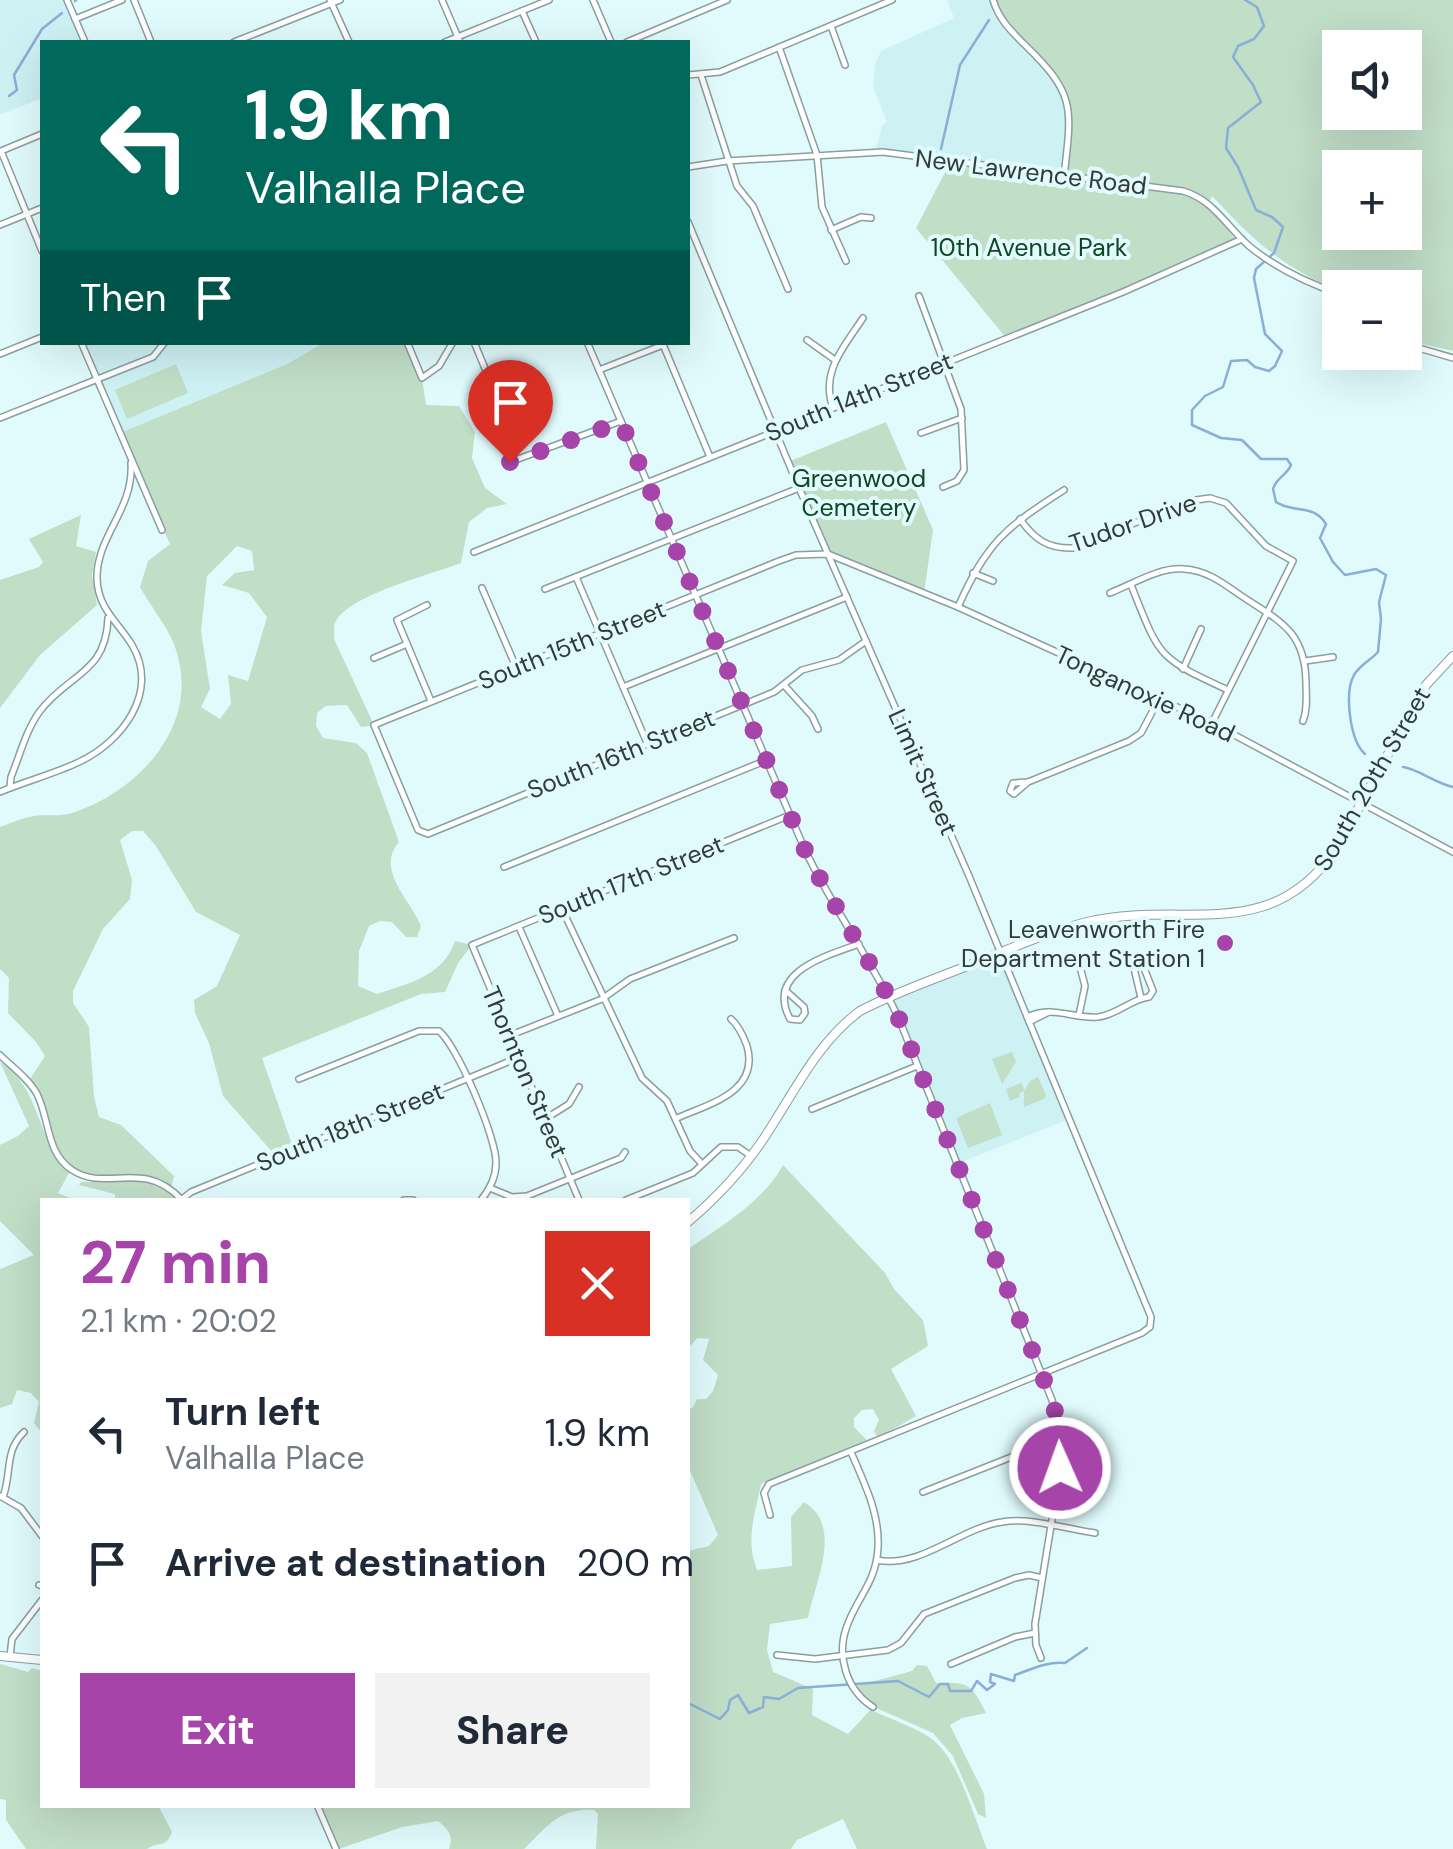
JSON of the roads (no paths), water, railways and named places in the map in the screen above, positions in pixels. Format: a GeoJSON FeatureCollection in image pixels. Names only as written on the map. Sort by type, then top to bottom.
{"type":"FeatureCollection","features":[{"type":"Feature","properties":{"kind":"main road","name":"South 20th Street"},"geometry":{"type":"LineString","coordinates":[[690,1220],[722,1191],[751,1156],[833,1034],[860,1011],[1065,928],[1106,918],[1236,913],[1271,905],[1302,888],[1323,868],[1426,685],[1453,656]]}},
{"type":"Feature","properties":{"kind":"main road"},"geometry":{"type":"LineString","coordinates":[[5,1657],[40,1660]]}},
{"type":"Feature","properties":{"kind":"street"},"geometry":{"type":"LineString","coordinates":[[67,0],[85,40]]}},
{"type":"Feature","properties":{"kind":"street"},"geometry":{"type":"LineString","coordinates":[[75,19],[122,0]]}},
{"type":"Feature","properties":{"kind":"street"},"geometry":{"type":"LineString","coordinates":[[134,0],[151,40]]}},
{"type":"Feature","properties":{"kind":"street"},"geometry":{"type":"LineString","coordinates":[[239,40],[340,0]]}},
{"type":"Feature","properties":{"kind":"street"},"geometry":{"type":"LineString","coordinates":[[442,0],[459,40],[549,0]]}},
{"type":"Feature","properties":{"kind":"street"},"geometry":{"type":"LineString","coordinates":[[593,0],[610,40]]}},
{"type":"Feature","properties":{"kind":"street"},"geometry":{"type":"LineString","coordinates":[[632,40],[727,0]]}},
{"type":"Feature","properties":{"kind":"street"},"geometry":{"type":"LineString","coordinates":[[690,75],[720,72],[892,0]]}},
{"type":"Feature","properties":{"kind":"street"},"geometry":{"type":"LineString","coordinates":[[993,0],[1001,20],[1053,72],[1064,90],[1070,113],[1064,176]]}},
{"type":"Feature","properties":{"kind":"street"},"geometry":{"type":"LineString","coordinates":[[331,2],[348,40]]}},
{"type":"Feature","properties":{"kind":"street"},"geometry":{"type":"LineString","coordinates":[[522,11],[535,40]]}},
{"type":"Feature","properties":{"kind":"street"},"geometry":{"type":"LineString","coordinates":[[831,26],[844,65]]}},
{"type":"Feature","properties":{"kind":"street"},"geometry":{"type":"LineString","coordinates":[[779,47],[817,156],[820,201],[846,261]]}},
{"type":"Feature","properties":{"kind":"street"},"geometry":{"type":"LineString","coordinates":[[701,75],[727,161],[741,194],[757,214],[788,289]]}},
{"type":"Feature","properties":{"kind":"street"},"geometry":{"type":"LineString","coordinates":[[40,135],[1,151],[40,246]]}},
{"type":"Feature","properties":{"kind":"street","name":"New Lawrence Road"},"geometry":{"type":"LineString","coordinates":[[690,168],[727,161],[883,152],[1198,196],[1259,254],[1322,288]]}},
{"type":"Feature","properties":{"kind":"street"},"geometry":{"type":"LineString","coordinates":[[0,224],[40,209]]}},
{"type":"Feature","properties":{"kind":"street"},"geometry":{"type":"LineString","coordinates":[[831,230],[860,217],[871,218]]}},
{"type":"Feature","properties":{"kind":"street","name":"Limit Street"},"geometry":{"type":"LineString","coordinates":[[690,227],[1149,1308],[1151,1324],[1142,1334],[1042,1373]]}},
{"type":"Feature","properties":{"kind":"street","name":"South 14th Street"},"geometry":{"type":"LineString","coordinates":[[474,552],[1189,266],[1242,239]]}},
{"type":"Feature","properties":{"kind":"street"},"geometry":{"type":"LineString","coordinates":[[919,296],[960,400],[962,474],[943,488]]}},
{"type":"Feature","properties":{"kind":"street"},"geometry":{"type":"LineString","coordinates":[[833,408],[829,377],[863,318]]}},
{"type":"Feature","properties":{"kind":"street"},"geometry":{"type":"LineString","coordinates":[[0,354],[40,338]]}},
{"type":"Feature","properties":{"kind":"street"},"geometry":{"type":"LineString","coordinates":[[807,340],[836,360]]}},
{"type":"Feature","properties":{"kind":"street"},"geometry":{"type":"LineString","coordinates":[[82,345],[162,530]]}},
{"type":"Feature","properties":{"kind":"street"},"geometry":{"type":"LineString","coordinates":[[0,418],[153,357],[163,345]]}},
{"type":"Feature","properties":{"kind":"street"},"geometry":{"type":"LineString","coordinates":[[408,345],[422,378],[439,366],[451,345]]}},
{"type":"Feature","properties":{"kind":"street"},"geometry":{"type":"LineString","coordinates":[[475,345],[496,395]]}},
{"type":"Feature","properties":{"kind":"street"},"geometry":{"type":"LineString","coordinates":[[588,345],[818,876],[889,998],[1042,1373],[1062,1436],[1062,1458],[1035,1633],[1041,1658]]}},
{"type":"Feature","properties":{"kind":"street"},"geometry":{"type":"LineString","coordinates":[[599,370],[661,345]]}},
{"type":"Feature","properties":{"kind":"street"},"geometry":{"type":"LineString","coordinates":[[663,345],[710,457]]}},
{"type":"Feature","properties":{"kind":"street"},"geometry":{"type":"LineString","coordinates":[[1422,349],[1453,358]]}},
{"type":"Feature","properties":{"kind":"street"},"geometry":{"type":"LineString","coordinates":[[921,433],[962,418]]}},
{"type":"Feature","properties":{"kind":"street"},"geometry":{"type":"LineString","coordinates":[[510,462],[621,422]]}},
{"type":"Feature","properties":{"kind":"street"},"geometry":{"type":"LineString","coordinates":[[0,792],[98,752],[116,736],[141,696],[140,663],[100,601],[97,569],[130,491],[131,464]]}},
{"type":"Feature","properties":{"kind":"street"},"geometry":{"type":"LineString","coordinates":[[546,589],[798,488]]}},
{"type":"Feature","properties":{"kind":"street"},"geometry":{"type":"LineString","coordinates":[[958,607],[973,573],[996,540],[1064,490]]}},
{"type":"Feature","properties":{"kind":"street"},"geometry":{"type":"LineString","coordinates":[[130,491],[144,492]]}},
{"type":"Feature","properties":{"kind":"street","name":"Tudor Drive"},"geometry":{"type":"LineString","coordinates":[[1020,519],[1041,542],[1074,548],[1190,501],[1210,498],[1226,502],[1266,546],[1294,562],[1267,613]]}},
{"type":"Feature","properties":{"kind":"street","name":"South 15th Street"},"geometry":{"type":"LineString","coordinates":[[425,834],[418,830],[374,725],[796,555],[828,554]]}},
{"type":"Feature","properties":{"kind":"street","name":"Tonganoxie Road"},"geometry":{"type":"LineString","coordinates":[[828,554],[958,607],[1212,723],[1453,852]]}},
{"type":"Feature","properties":{"kind":"street"},"geometry":{"type":"LineString","coordinates":[[1110,593],[1163,571],[1190,569],[1214,577],[1288,628],[1306,660],[1303,721]]}},
{"type":"Feature","properties":{"kind":"street"},"geometry":{"type":"LineString","coordinates":[[973,573],[994,581]]}},
{"type":"Feature","properties":{"kind":"street"},"geometry":{"type":"LineString","coordinates":[[576,577],[647,742]]}},
{"type":"Feature","properties":{"kind":"street"},"geometry":{"type":"LineString","coordinates":[[1131,585],[1157,647],[1169,660],[1228,690]]}},
{"type":"Feature","properties":{"kind":"street"},"geometry":{"type":"LineString","coordinates":[[482,588],[516,667]]}},
{"type":"Feature","properties":{"kind":"street"},"geometry":{"type":"LineString","coordinates":[[624,687],[847,596]]}},
{"type":"Feature","properties":{"kind":"street"},"geometry":{"type":"LineString","coordinates":[[427,605],[398,620],[432,701]]}},
{"type":"Feature","properties":{"kind":"street"},"geometry":{"type":"LineString","coordinates":[[1212,723],[1267,613]]}},
{"type":"Feature","properties":{"kind":"street"},"geometry":{"type":"LineString","coordinates":[[10,788],[38,714],[59,690],[94,666],[107,636],[108,615]]}},
{"type":"Feature","properties":{"kind":"street"},"geometry":{"type":"LineString","coordinates":[[1183,669],[1201,629]]}},
{"type":"Feature","properties":{"kind":"street"},"geometry":{"type":"LineString","coordinates":[[107,636],[121,630]]}},
{"type":"Feature","properties":{"kind":"street","name":"South 16th Street"},"geometry":{"type":"LineString","coordinates":[[425,834],[784,686],[802,670],[839,660],[866,641]]}},
{"type":"Feature","properties":{"kind":"street"},"geometry":{"type":"LineString","coordinates":[[374,658],[407,644]]}},
{"type":"Feature","properties":{"kind":"street"},"geometry":{"type":"LineString","coordinates":[[1306,660],[1333,657]]}},
{"type":"Feature","properties":{"kind":"street"},"geometry":{"type":"LineString","coordinates":[[784,686],[812,716],[818,729]]}},
{"type":"Feature","properties":{"kind":"street"},"geometry":{"type":"LineString","coordinates":[[1028,782],[1129,741],[1141,733],[1159,699]]}},
{"type":"Feature","properties":{"kind":"street"},"geometry":{"type":"LineString","coordinates":[[504,867],[766,760]]}},
{"type":"Feature","properties":{"kind":"street","name":"South 17th Street"},"geometry":{"type":"LineString","coordinates":[[472,945],[790,815]]}},
{"type":"Feature","properties":{"kind":"street"},"geometry":{"type":"LineString","coordinates":[[562,909],[642,1078],[667,1100],[690,1151],[702,1164]]}},
{"type":"Feature","properties":{"kind":"street"},"geometry":{"type":"LineString","coordinates":[[519,926],[558,1016]]}},
{"type":"Feature","properties":{"kind":"street"},"geometry":{"type":"LineString","coordinates":[[511,1035],[602,999],[630,979],[734,938]]}},
{"type":"Feature","properties":{"kind":"street"},"geometry":{"type":"LineString","coordinates":[[785,990],[794,994],[805,1010],[800,1020],[790,1019],[784,1005],[785,990],[808,964],[859,944]]}},
{"type":"Feature","properties":{"kind":"street","name":"Thornton Street"},"geometry":{"type":"LineString","coordinates":[[472,945],[578,1198]]}},
{"type":"Feature","properties":{"kind":"street"},"geometry":{"type":"LineString","coordinates":[[1079,963],[1084,986],[1080,1015]]}},
{"type":"Feature","properties":{"kind":"street"},"geometry":{"type":"LineString","coordinates":[[1028,1019],[1050,1011],[1093,1018],[1149,997],[1153,991],[1144,968],[1137,964],[1134,968],[1141,998]]}},
{"type":"Feature","properties":{"kind":"street"},"geometry":{"type":"LineString","coordinates":[[677,1118],[726,1097],[742,1083],[749,1057],[738,1025],[730,1019]]}},
{"type":"Feature","properties":{"kind":"street"},"geometry":{"type":"LineString","coordinates":[[299,1078],[429,1029],[447,1037],[496,1153],[496,1170],[482,1198]]}},
{"type":"Feature","properties":{"kind":"street"},"geometry":{"type":"LineString","coordinates":[[0,1055],[37,1094],[50,1140],[69,1168],[84,1176],[151,1178],[171,1188],[180,1198]]}},
{"type":"Feature","properties":{"kind":"street","name":"South 18th Street"},"geometry":{"type":"LineString","coordinates":[[184,1198],[520,1058]]}},
{"type":"Feature","properties":{"kind":"street"},"geometry":{"type":"LineString","coordinates":[[812,1108],[918,1066]]}},
{"type":"Feature","properties":{"kind":"street"},"geometry":{"type":"LineString","coordinates":[[546,1119],[568,1104],[579,1087]]}},
{"type":"Feature","properties":{"kind":"street"},"geometry":{"type":"LineString","coordinates":[[631,1198],[693,1174],[721,1146],[738,1146],[751,1156]]}},
{"type":"Feature","properties":{"kind":"street"},"geometry":{"type":"LineString","coordinates":[[490,1188],[512,1197],[527,1196],[620,1158],[625,1152]]}},
{"type":"Feature","properties":{"kind":"street"},"geometry":{"type":"LineString","coordinates":[[770,1515],[764,1488],[1042,1373]]}},
{"type":"Feature","properties":{"kind":"street"},"geometry":{"type":"LineString","coordinates":[[24,1432],[12,1445],[8,1485],[2,1497],[22,1508],[40,1533]]}},
{"type":"Feature","properties":{"kind":"street"},"geometry":{"type":"LineString","coordinates":[[923,1492],[1072,1432]]}},
{"type":"Feature","properties":{"kind":"street"},"geometry":{"type":"LineString","coordinates":[[851,1452],[875,1512],[876,1560],[868,1588],[846,1626],[843,1656],[846,1674],[857,1694],[873,1707]]}},
{"type":"Feature","properties":{"kind":"street"},"geometry":{"type":"LineString","coordinates":[[876,1560],[909,1558],[1001,1522],[1095,1534]]}},
{"type":"Feature","properties":{"kind":"street"},"geometry":{"type":"LineString","coordinates":[[777,1655],[815,1659],[888,1650],[901,1643],[924,1614],[1015,1578],[1042,1578]]}},
{"type":"Feature","properties":{"kind":"street"},"geometry":{"type":"LineString","coordinates":[[5,1657],[12,1640],[40,1603]]}},
{"type":"Feature","properties":{"kind":"street"},"geometry":{"type":"LineString","coordinates":[[951,1664],[1035,1633]]}},
{"type":"Feature","properties":{"kind":"street"},"geometry":{"type":"LineString","coordinates":[[318,1808],[336,1849]]}},
{"type":"Feature","properties":{"kind":"waterway"},"geometry":{"type":"LineString","coordinates":[[1245,0],[1257,7],[1264,26],[1254,39],[1238,46],[1233,57],[1261,102],[1228,128],[1226,148],[1256,210],[1283,227],[1274,253],[1256,269],[1254,278],[1265,334],[1282,351],[1269,371],[1247,360],[1231,361],[1223,387],[1205,396],[1192,410],[1192,425],[1221,438],[1242,440],[1261,459],[1287,459],[1291,465],[1273,489],[1276,502],[1321,518],[1326,524],[1320,538],[1345,575],[1376,569],[1386,575],[1379,602],[1378,652],[1354,675],[1349,693],[1352,728],[1365,754]]}},
{"type":"Feature","properties":{"kind":"waterway"},"geometry":{"type":"LineString","coordinates":[[9,96],[17,90],[14,75],[42,29],[62,13]]}},
{"type":"Feature","properties":{"kind":"waterway"},"geometry":{"type":"LineString","coordinates":[[941,149],[960,65],[989,20]]}},
{"type":"Feature","properties":{"kind":"waterway"},"geometry":{"type":"LineString","coordinates":[[1403,767],[1453,787]]}},
{"type":"Feature","properties":{"kind":"waterway"},"geometry":{"type":"LineString","coordinates":[[690,1704],[720,1719],[730,1700],[738,1695],[749,1713],[763,1707],[764,1697],[779,1699],[798,1688],[898,1681],[929,1697],[940,1684],[948,1684],[950,1691],[971,1691],[977,1681],[987,1690],[995,1684],[990,1682],[991,1674],[1014,1681],[1015,1675],[1046,1664],[1065,1663],[1087,1648]]}},
{"type":"Feature","properties":{"kind":"place","name":"Leavenworth Fire Department Station 1"},"geometry":{"type":"Point","coordinates":[1225,943]}},
{"type":"Feature","properties":{"kind":"park label","name":"10th Avenue Park"},"geometry":{"type":"Point","coordinates":[1029,247]}},
{"type":"Feature","properties":{"kind":"park label","name":"Greenwood Cemetery"},"geometry":{"type":"Point","coordinates":[859,492]}}]}
